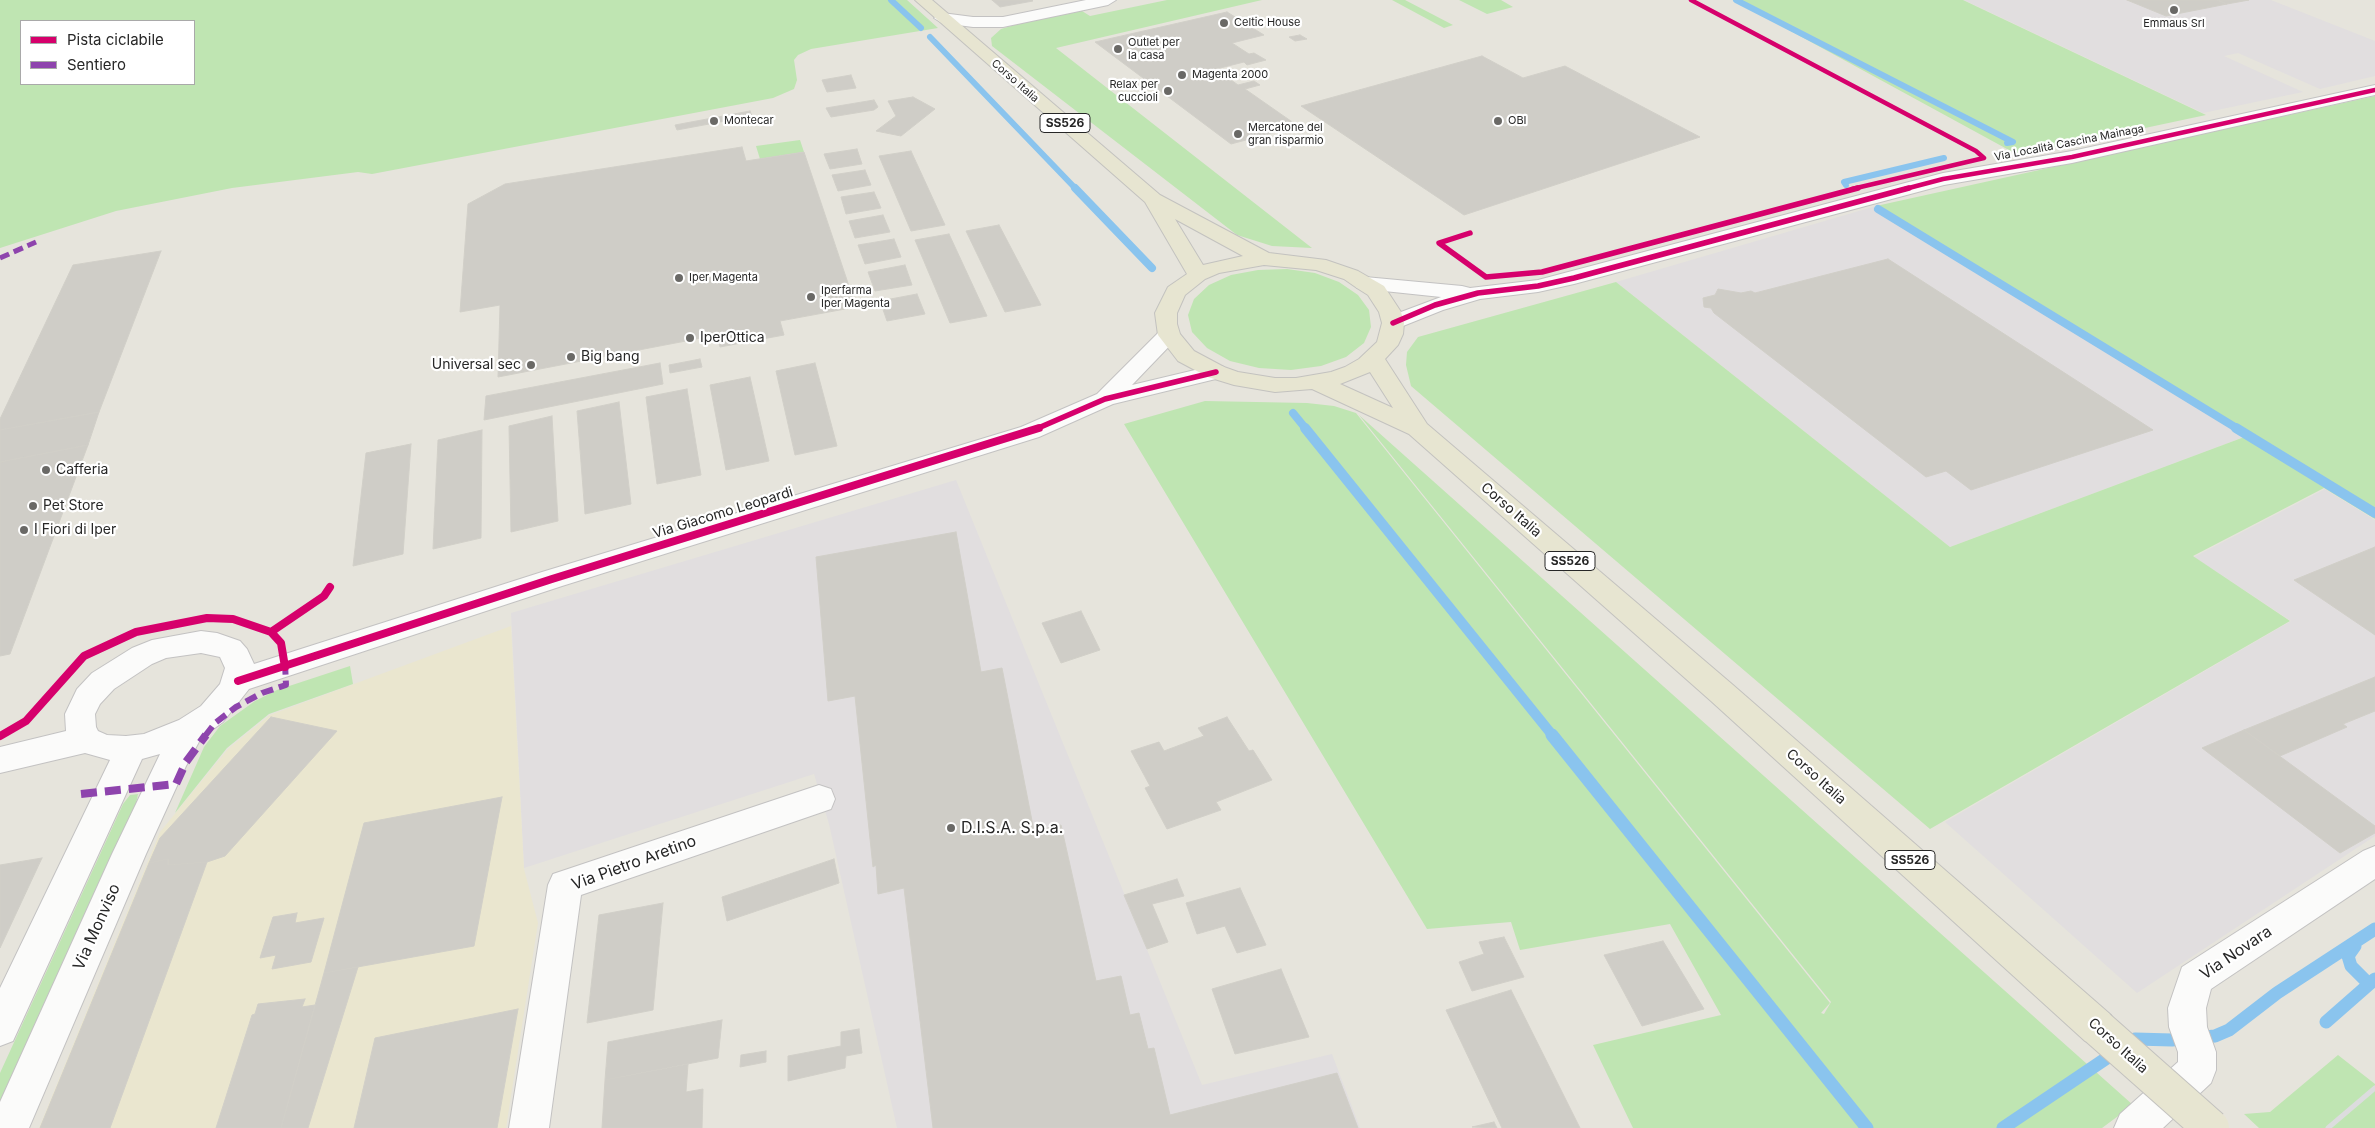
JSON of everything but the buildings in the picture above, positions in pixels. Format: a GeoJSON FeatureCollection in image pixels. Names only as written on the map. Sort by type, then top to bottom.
{"type":"FeatureCollection","features":[{"type":"Feature","properties":{"kind":"main road","name":"Corso Italia"},"geometry":{"type":"LineString","coordinates":[[923,0],[1153,199],[1264,259]]}},
{"type":"Feature","properties":{"kind":"main road","name":"Corso Italia"},"geometry":{"type":"LineString","coordinates":[[1153,199],[1198,275]]}},
{"type":"Feature","properties":{"kind":"main road","name":"SS526"},"geometry":{"type":"LineString","coordinates":[[1264,259],[1319,264],[1351,275],[1365,283],[1385,301],[1390,312],[1393,323],[1392,334],[1387,345],[1374,359],[1353,372],[1316,382],[1275,385],[1234,378],[1216,372],[1186,356],[1169,335],[1166,318],[1169,302],[1181,288],[1198,275],[1228,264],[1264,259]]}},
{"type":"Feature","properties":{"kind":"main road","name":"Corso Italia"},"geometry":{"type":"LineString","coordinates":[[1374,359],[1418,429]]}},
{"type":"Feature","properties":{"kind":"main road","name":"Corso Italia"},"geometry":{"type":"LineString","coordinates":[[1316,382],[1418,429],[1722,693],[2211,1128]]}},
{"type":"Feature","properties":{"kind":"street"},"geometry":{"type":"LineString","coordinates":[[942,18],[973,22],[1004,22],[1108,0]]}},
{"type":"Feature","properties":{"kind":"street"},"geometry":{"type":"LineString","coordinates":[[976,47],[986,35],[1004,22]]}},
{"type":"Feature","properties":{"kind":"street","name":"Via Località Cascina Mainaga"},"geometry":{"type":"LineString","coordinates":[[1393,323],[1435,305],[1478,294],[1538,286],[1574,278],[1942,179],[2072,157],[2375,90]]}},
{"type":"Feature","properties":{"kind":"street","name":"Via Località Cascina Mainaga"},"geometry":{"type":"LineString","coordinates":[[1365,283],[1478,294]]}},
{"type":"Feature","properties":{"kind":"street","name":"Via Giacomo Leopardi"},"geometry":{"type":"LineString","coordinates":[[1105,399],[1169,335]]}},
{"type":"Feature","properties":{"kind":"street","name":"Via Giacomo Leopardi"},"geometry":{"type":"LineString","coordinates":[[238,681],[552,579],[1030,432],[1105,399],[1216,372]]}},
{"type":"Feature","properties":{"kind":"street"},"geometry":{"type":"LineString","coordinates":[[182,644],[217,644],[230,649],[238,657],[240,668],[238,681],[221,706],[190,729],[168,739],[126,749],[104,747],[88,740],[80,729],[80,714],[88,697],[103,681],[142,656],[182,644]]}},
{"type":"Feature","properties":{"kind":"street","name":"Via Monviso"},"geometry":{"type":"LineString","coordinates":[[9,1128],[129,854],[171,764],[190,729]]}},
{"type":"Feature","properties":{"kind":"street"},"geometry":{"type":"LineString","coordinates":[[0,760],[58,745],[88,740]]}},
{"type":"Feature","properties":{"kind":"street"},"geometry":{"type":"LineString","coordinates":[[0,1028],[126,762],[126,749]]}},
{"type":"Feature","properties":{"kind":"street","name":"Via Pietro Aretino"},"geometry":{"type":"LineString","coordinates":[[529,1128],[565,885],[819,799]]}},
{"type":"Feature","properties":{"kind":"street","name":"Via Novara"},"geometry":{"type":"LineString","coordinates":[[2134,1128],[2197,1070],[2188,1008],[2195,979],[2375,861]]}},
{"type":"Feature","properties":{"kind":"shaded area"},"geometry":{"type":"Polygon","coordinates":[[[1964,0],[2271,0],[2375,41],[2375,76],[2320,89],[2238,53],[2224,56],[2303,92],[2203,113],[1964,0]]]}},
{"type":"Feature","properties":{"kind":"shaded area"},"geometry":{"type":"Polygon","coordinates":[[[1876,206],[2247,436],[1950,547],[1616,282],[1876,206]]]}},
{"type":"Feature","properties":{"kind":"shaded area"},"geometry":{"type":"Polygon","coordinates":[[[956,480],[1202,1085],[1332,1054],[1360,1128],[897,1128],[829,824],[814,774],[524,868],[511,613],[956,480]]]}},
{"type":"Feature","properties":{"kind":"shaded area"},"geometry":{"type":"Polygon","coordinates":[[[2325,489],[2375,520],[2375,836],[2137,993],[1945,822],[2291,621],[2194,557],[2325,489]]]}},
{"type":"Feature","properties":{"kind":"shaded area"},"geometry":{"type":"Polygon","coordinates":[[[511,626],[524,869],[538,923],[506,1128],[39,1128],[160,832],[228,749],[270,715],[511,626]]]}},
{"type":"Feature","properties":{"kind":"green space"},"geometry":{"type":"Polygon","coordinates":[[[0,0],[907,0],[938,28],[811,49],[798,55],[794,60],[797,80],[794,89],[773,98],[372,174],[358,172],[232,188],[116,211],[0,248],[0,0]]]}},
{"type":"Feature","properties":{"kind":"green space"},"geometry":{"type":"Polygon","coordinates":[[[1167,0],[1262,0],[1056,48],[1312,248],[1272,246],[1237,235],[992,46],[991,38],[1001,29],[1028,21],[1082,11],[1090,16],[1167,0]]]}},
{"type":"Feature","properties":{"kind":"green space"},"geometry":{"type":"Polygon","coordinates":[[[1392,0],[1405,0],[1453,25],[1444,28],[1392,0]]]}},
{"type":"Feature","properties":{"kind":"green space"},"geometry":{"type":"Polygon","coordinates":[[[1459,0],[1501,0],[1513,7],[1487,14],[1459,0]]]}},
{"type":"Feature","properties":{"kind":"green space"},"geometry":{"type":"Polygon","coordinates":[[[1734,0],[1963,0],[2206,115],[2018,155],[1734,0]]]}},
{"type":"Feature","properties":{"kind":"green space"},"geometry":{"type":"Polygon","coordinates":[[[2375,96],[2375,519],[2324,488],[2193,556],[2290,621],[1930,829],[1411,386],[1406,365],[1407,352],[1418,337],[1616,282],[1950,547],[2247,436],[1876,206],[2375,96]]]}},
{"type":"Feature","properties":{"kind":"green space"},"geometry":{"type":"Polygon","coordinates":[[[800,140],[804,152],[760,159],[756,146],[800,140]]]}},
{"type":"Feature","properties":{"kind":"green space"},"geometry":{"type":"Polygon","coordinates":[[[1287,269],[1315,273],[1339,282],[1358,295],[1369,310],[1371,327],[1364,343],[1346,357],[1321,366],[1291,370],[1259,368],[1230,361],[1207,348],[1192,332],[1188,315],[1194,299],[1209,285],[1231,275],[1258,270],[1287,269]]]}},
{"type":"Feature","properties":{"kind":"green space"},"geometry":{"type":"Polygon","coordinates":[[[1205,401],[1307,403],[1334,406],[1356,413],[1830,1003],[1821,1013],[1824,1014],[1831,1002],[1359,415],[2133,1105],[2102,1128],[1633,1128],[1593,1045],[1721,1015],[1670,924],[1520,950],[1511,922],[1427,929],[1124,424],[1205,401]]]}},
{"type":"Feature","properties":{"kind":"green space"},"geometry":{"type":"Polygon","coordinates":[[[350,666],[353,684],[269,714],[227,748],[175,813],[204,747],[220,726],[255,701],[277,690],[350,666]]]}},
{"type":"Feature","properties":{"kind":"green space"},"geometry":{"type":"Polygon","coordinates":[[[138,794],[136,804],[0,1104],[0,1073],[123,804],[130,795],[138,794]]]}},
{"type":"Feature","properties":{"kind":"green space"},"geometry":{"type":"Polygon","coordinates":[[[2338,1055],[2375,1084],[2375,1128],[2259,1128],[2244,1114],[2270,1112],[2338,1055]]]}},
{"type":"Feature","properties":{"kind":"waterway"},"geometry":{"type":"LineString","coordinates":[[891,0],[921,28]]}},
{"type":"Feature","properties":{"kind":"waterway"},"geometry":{"type":"LineString","coordinates":[[1736,0],[2013,142],[2007,143]]}},
{"type":"Feature","properties":{"kind":"waterway"},"geometry":{"type":"LineString","coordinates":[[930,37],[1076,189]]}},
{"type":"Feature","properties":{"kind":"waterway"},"geometry":{"type":"LineString","coordinates":[[1846,185],[1844,182],[1944,158]]}},
{"type":"Feature","properties":{"kind":"waterway"},"geometry":{"type":"LineString","coordinates":[[1075,188],[1152,268]]}},
{"type":"Feature","properties":{"kind":"waterway"},"geometry":{"type":"LineString","coordinates":[[1878,209],[2238,429]]}},
{"type":"Feature","properties":{"kind":"waterway"},"geometry":{"type":"LineString","coordinates":[[1293,413],[1306,429]]}},
{"type":"Feature","properties":{"kind":"waterway"},"geometry":{"type":"LineString","coordinates":[[1305,428],[1553,736]]}},
{"type":"Feature","properties":{"kind":"waterway"},"geometry":{"type":"LineString","coordinates":[[2236,428],[2375,513]]}},
{"type":"Feature","properties":{"kind":"waterway"},"geometry":{"type":"LineString","coordinates":[[1552,735],[1867,1128]]}},
{"type":"Feature","properties":{"kind":"waterway"},"geometry":{"type":"LineString","coordinates":[[2003,1128],[2135,1039],[2172,1040],[2215,1036],[2229,1030],[2277,993],[2375,929]]}},
{"type":"Feature","properties":{"kind":"waterway"},"geometry":{"type":"LineString","coordinates":[[2355,946],[2348,956],[2351,966],[2369,984]]}},
{"type":"Feature","properties":{"kind":"waterway"},"geometry":{"type":"LineString","coordinates":[[2326,1022],[2375,979]]}},
{"type":"Feature","properties":{"kind":"railway"},"geometry":{"type":"LineString","coordinates":[[2328,1128],[2375,1088]]}},
{"type":"Feature","properties":{"kind":"marked path"},"geometry":{"type":"LineString","coordinates":[[0,258],[36,242]]}},
{"type":"Feature","properties":{"kind":"marked path"},"geometry":{"type":"LineString","coordinates":[[81,794],[176,784],[186,762],[215,723],[236,707],[262,693],[286,685],[285,663]]}},
{"type":"Feature","properties":{"kind":"cycle path"},"geometry":{"type":"LineString","coordinates":[[1470,233],[1439,243],[1486,277],[1542,272],[1822,196],[1984,158],[1976,151],[1691,0]]}},
{"type":"Feature","properties":{"kind":"cycle path"},"geometry":{"type":"LineString","coordinates":[[1393,323],[1435,305],[1478,293],[1538,286],[1574,278],[1943,179],[2072,157],[2375,90]]}},
{"type":"Feature","properties":{"kind":"cycle path"},"geometry":{"type":"LineString","coordinates":[[238,681],[552,579],[1030,432],[1105,399],[1216,372]]}},
{"type":"Feature","properties":{"kind":"cycle path"},"geometry":{"type":"LineString","coordinates":[[271,632],[324,596],[330,587]]}},
{"type":"Feature","properties":{"kind":"cycle path"},"geometry":{"type":"LineString","coordinates":[[0,736],[26,721],[84,656],[136,632],[207,618],[233,619],[271,632],[281,643],[285,667]]}},
{"type":"Feature","properties":{"kind":"place","name":"Emmaus Srl"},"geometry":{"type":"Point","coordinates":[2174,10]}},
{"type":"Feature","properties":{"kind":"place","name":"Celtic House"},"geometry":{"type":"Point","coordinates":[1224,23]}},
{"type":"Feature","properties":{"kind":"place","name":"Outlet per la casa"},"geometry":{"type":"Point","coordinates":[1118,49]}},
{"type":"Feature","properties":{"kind":"place","name":"Magenta 2000"},"geometry":{"type":"Point","coordinates":[1182,75]}},
{"type":"Feature","properties":{"kind":"place","name":"Relax per cuccioli"},"geometry":{"type":"Point","coordinates":[1168,91]}},
{"type":"Feature","properties":{"kind":"place","name":"Montecar"},"geometry":{"type":"Point","coordinates":[714,121]}},
{"type":"Feature","properties":{"kind":"place","name":"OBI"},"geometry":{"type":"Point","coordinates":[1498,121]}},
{"type":"Feature","properties":{"kind":"place","name":"Mercatone del gran risparmio"},"geometry":{"type":"Point","coordinates":[1238,134]}},
{"type":"Feature","properties":{"kind":"place","name":"Iper Magenta"},"geometry":{"type":"Point","coordinates":[679,278]}},
{"type":"Feature","properties":{"kind":"place","name":"Iperfarma Iper Magenta"},"geometry":{"type":"Point","coordinates":[811,297]}},
{"type":"Feature","properties":{"kind":"place","name":"IperOttica"},"geometry":{"type":"Point","coordinates":[690,338]}},
{"type":"Feature","properties":{"kind":"place","name":"Big bang"},"geometry":{"type":"Point","coordinates":[571,357]}},
{"type":"Feature","properties":{"kind":"place","name":"Universal sec"},"geometry":{"type":"Point","coordinates":[531,365]}},
{"type":"Feature","properties":{"kind":"place","name":"Cafferia"},"geometry":{"type":"Point","coordinates":[46,470]}},
{"type":"Feature","properties":{"kind":"place","name":"Pet Store"},"geometry":{"type":"Point","coordinates":[33,506]}},
{"type":"Feature","properties":{"kind":"place","name":"I Fiori di Iper"},"geometry":{"type":"Point","coordinates":[24,530]}},
{"type":"Feature","properties":{"kind":"place","name":"D.I.S.A. S.p.a."},"geometry":{"type":"Point","coordinates":[951,828]}}]}
